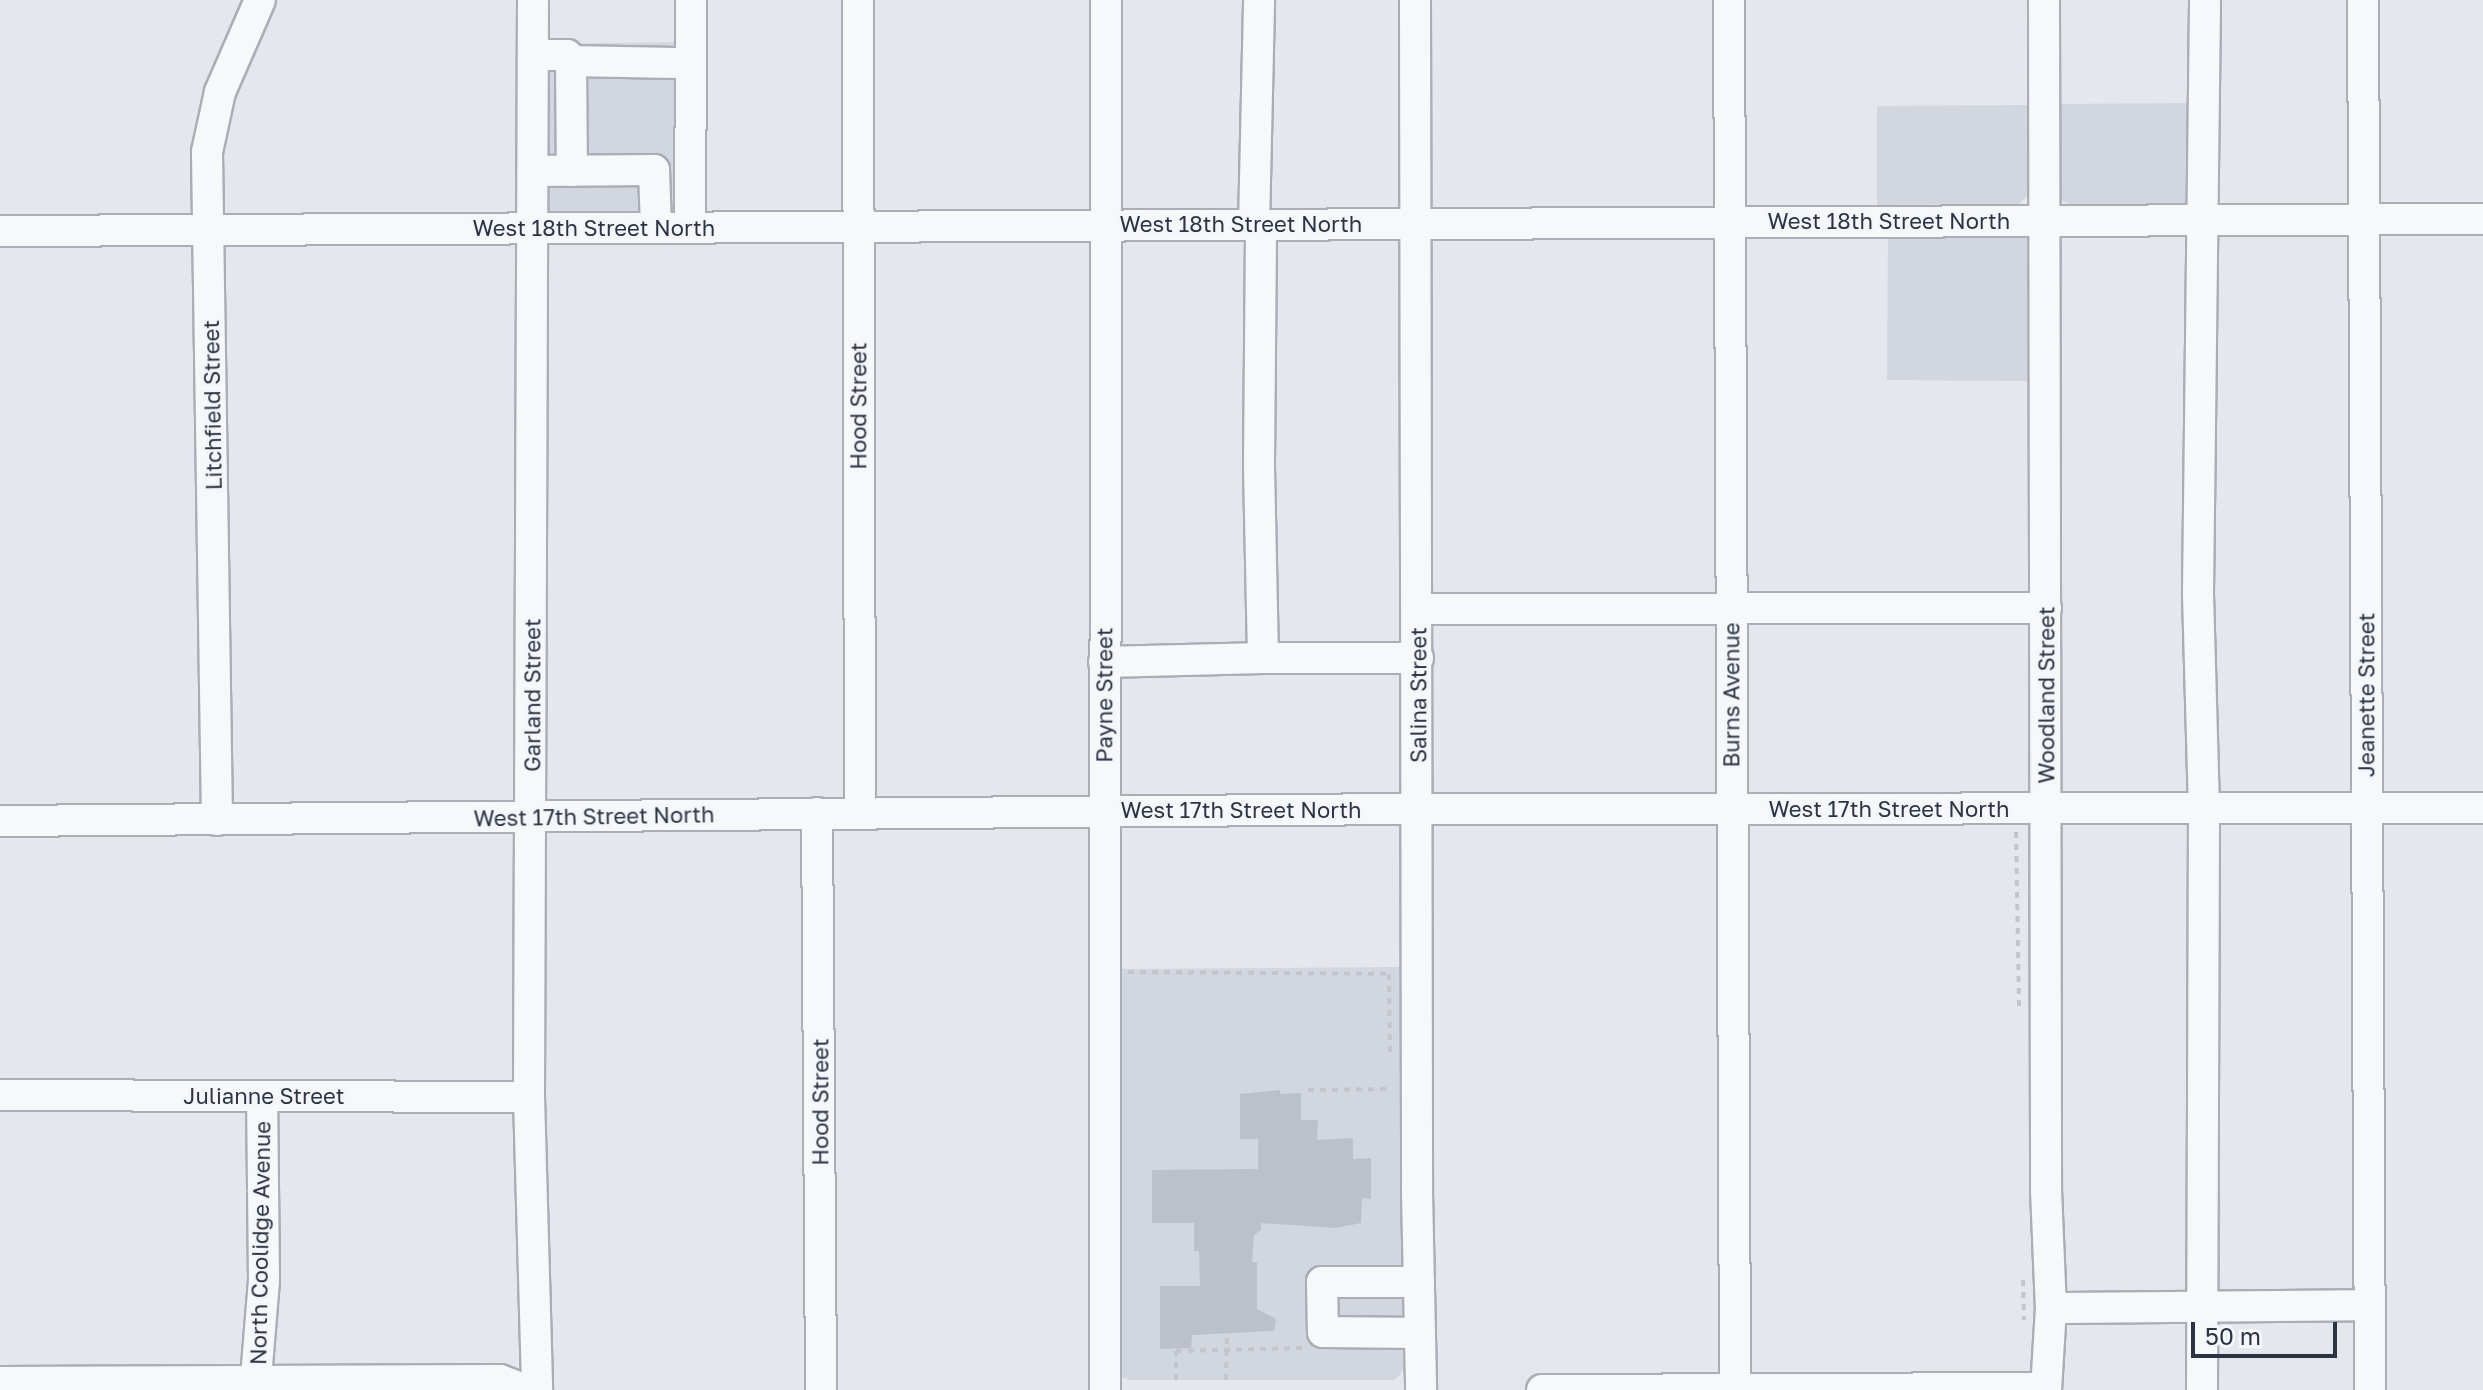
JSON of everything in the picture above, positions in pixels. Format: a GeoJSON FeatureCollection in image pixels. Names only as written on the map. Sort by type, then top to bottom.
{"type":"FeatureCollection","features":[{"type":"Feature","properties":{"kind":"street","name":"Litchfield Street"},"geometry":{"type":"LineString","coordinates":[[217,820],[207,152],[211,121],[260,0]]}},
{"type":"Feature","properties":{"kind":"street","name":"Garland Street"},"geometry":{"type":"LineString","coordinates":[[533,0],[529,1097],[537,1390]]}},
{"type":"Feature","properties":{"kind":"street"},"geometry":{"type":"LineString","coordinates":[[690,228],[691,0]]}},
{"type":"Feature","properties":{"kind":"street","name":"Hood Street"},"geometry":{"type":"LineString","coordinates":[[858,0],[860,812]]}},
{"type":"Feature","properties":{"kind":"street","name":"Payne Street"},"geometry":{"type":"LineString","coordinates":[[1105,1390],[1106,0]]}},
{"type":"Feature","properties":{"kind":"street"},"geometry":{"type":"LineString","coordinates":[[1259,0],[1259,464],[1263,658]]}},
{"type":"Feature","properties":{"kind":"street","name":"Salina Street"},"geometry":{"type":"LineString","coordinates":[[1415,0],[1421,1390]]}},
{"type":"Feature","properties":{"kind":"street","name":"Burns Avenue"},"geometry":{"type":"LineString","coordinates":[[1729,0],[1735,1390]]}},
{"type":"Feature","properties":{"kind":"street","name":"Woodland Street"},"geometry":{"type":"LineString","coordinates":[[2044,0],[2046,1190],[2051,1308],[2046,1389]]}},
{"type":"Feature","properties":{"kind":"street"},"geometry":{"type":"LineString","coordinates":[[2202,1390],[2204,809],[2198,593],[2205,220],[2205,0]]}},
{"type":"Feature","properties":{"kind":"street","name":"Jeanette Street"},"geometry":{"type":"LineString","coordinates":[[2363,0],[2370,1390]]}},
{"type":"Feature","properties":{"kind":"street"},"geometry":{"type":"LineString","coordinates":[[533,55],[567,55],[571,61],[572,171]]}},
{"type":"Feature","properties":{"kind":"street"},"geometry":{"type":"LineString","coordinates":[[571,61],[674,63]]}},
{"type":"Feature","properties":{"kind":"street"},"geometry":{"type":"LineString","coordinates":[[533,171],[654,170],[656,228]]}},
{"type":"Feature","properties":{"kind":"street","name":"West 18th Street North"},"geometry":{"type":"LineString","coordinates":[[0,231],[2483,219]]}},
{"type":"Feature","properties":{"kind":"street"},"geometry":{"type":"LineString","coordinates":[[1418,609],[2046,608]]}},
{"type":"Feature","properties":{"kind":"street"},"geometry":{"type":"LineString","coordinates":[[1104,662],[1418,658]]}},
{"type":"Feature","properties":{"kind":"street","name":"West 17th Street North"},"geometry":{"type":"LineString","coordinates":[[0,821],[1419,809],[2483,808]]}},
{"type":"Feature","properties":{"kind":"street","name":"Hood Street"},"geometry":{"type":"LineString","coordinates":[[817,813],[821,1390]]}},
{"type":"Feature","properties":{"kind":"street","name":"Julianne Street"},"geometry":{"type":"LineString","coordinates":[[0,1095],[529,1097]]}},
{"type":"Feature","properties":{"kind":"street","name":"North Coolidge Avenue"},"geometry":{"type":"LineString","coordinates":[[256,1385],[264,1281],[262,1096]]}},
{"type":"Feature","properties":{"kind":"street"},"geometry":{"type":"LineString","coordinates":[[1419,1282],[1322,1282],[1323,1332],[1420,1333]]}},
{"type":"Feature","properties":{"kind":"street"},"geometry":{"type":"LineString","coordinates":[[2051,1308],[2370,1305]]}},
{"type":"Feature","properties":{"kind":"street"},"geometry":{"type":"LineString","coordinates":[[0,1382],[96,1386],[500,1380],[526,1390]]}},
{"type":"Feature","properties":{"kind":"street"},"geometry":{"type":"LineString","coordinates":[[1542,1390],[2046,1389]]}},
{"type":"Feature","properties":{"kind":"path"},"geometry":{"type":"LineString","coordinates":[[1128,987],[1128,972],[1389,974],[1390,1062]]}},
{"type":"Feature","properties":{"kind":"path"},"geometry":{"type":"LineString","coordinates":[[1308,1090],[1391,1092],[1391,1077]]}},
{"type":"Feature","properties":{"kind":"path"},"geometry":{"type":"LineString","coordinates":[[1226,1380],[1227,1336]]}},
{"type":"Feature","properties":{"kind":"path"},"geometry":{"type":"LineString","coordinates":[[1176,1380],[1176,1351],[1311,1348]]}},
{"type":"Feature","properties":{"kind":"shaded area"},"geometry":{"type":"Polygon","coordinates":[[[689,42],[691,212],[554,213],[546,210],[543,44],[689,42]]]}},
{"type":"Feature","properties":{"kind":"shaded area"},"geometry":{"type":"Polygon","coordinates":[[[2198,103],[2195,204],[2069,204],[2058,198],[2054,104],[2198,103]]]}},
{"type":"Feature","properties":{"kind":"shaded area"},"geometry":{"type":"Polygon","coordinates":[[[2029,105],[2029,194],[2019,204],[1877,205],[1877,106],[2029,105]]]}},
{"type":"Feature","properties":{"kind":"shaded area"},"geometry":{"type":"Polygon","coordinates":[[[1888,231],[2024,234],[2028,239],[2027,381],[1887,380],[1888,231]]]}},
{"type":"Feature","properties":{"kind":"shaded area"},"geometry":{"type":"Polygon","coordinates":[[[1402,967],[1404,1367],[1400,1375],[1394,1380],[1129,1380],[1119,1376],[1116,969],[1402,967]]]}},
{"type":"Feature","properties":{"kind":"building"},"geometry":{"type":"Polygon","coordinates":[[[1280,1090],[1280,1094],[1301,1093],[1301,1120],[1318,1120],[1317,1140],[1353,1138],[1353,1159],[1371,1158],[1371,1199],[1362,1198],[1361,1223],[1336,1228],[1261,1223],[1261,1230],[1254,1235],[1252,1262],[1257,1262],[1257,1309],[1276,1319],[1274,1331],[1192,1335],[1191,1348],[1160,1349],[1160,1286],[1200,1286],[1199,1251],[1194,1251],[1194,1223],[1152,1223],[1152,1170],[1258,1169],[1258,1139],[1240,1139],[1240,1094],[1280,1090]]]}}]}
